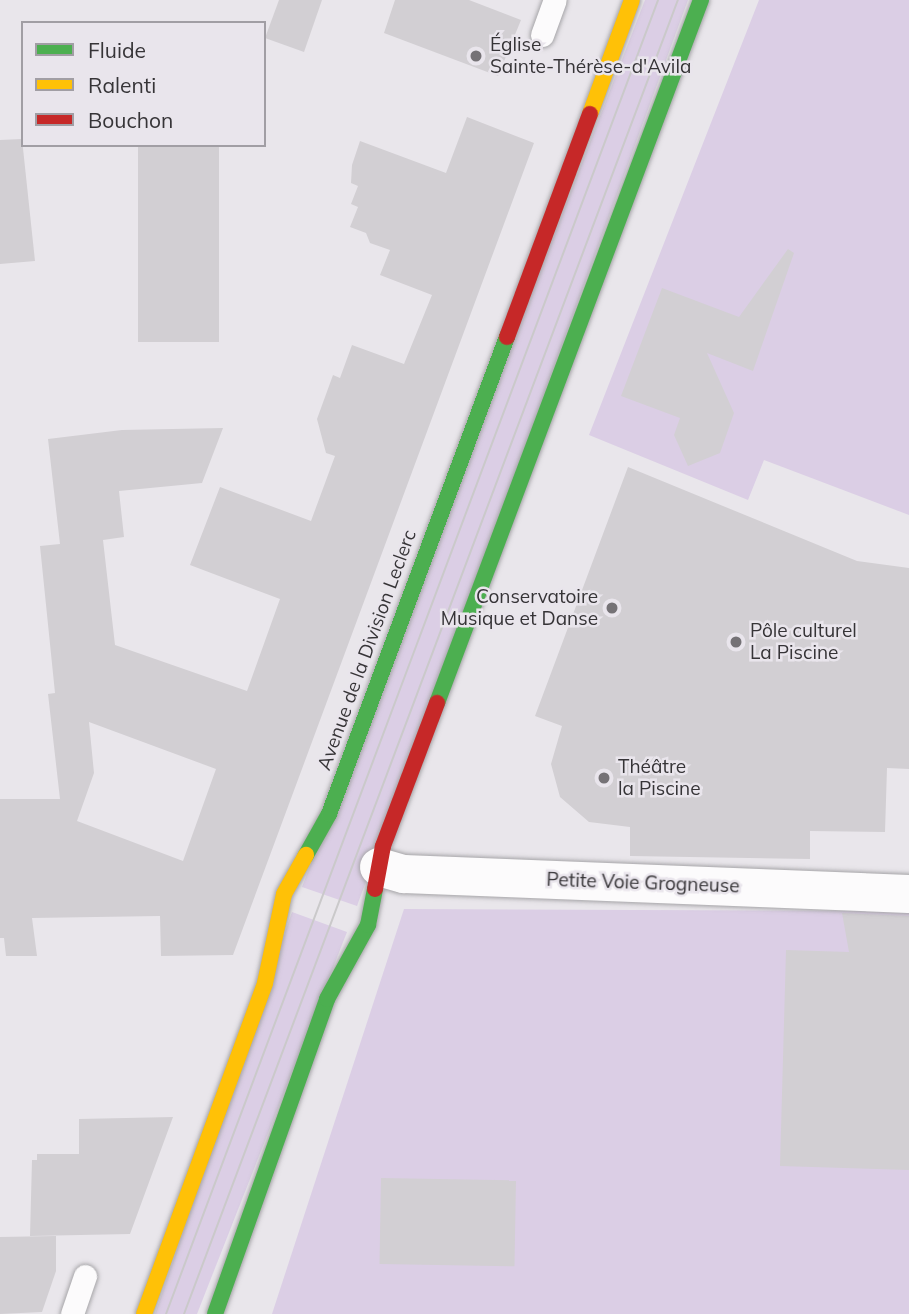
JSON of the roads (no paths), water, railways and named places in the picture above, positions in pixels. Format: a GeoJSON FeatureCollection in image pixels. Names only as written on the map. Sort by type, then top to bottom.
{"type":"FeatureCollection","features":[{"type":"Feature","properties":{"kind":"main road","name":"Avenue de la Division Leclerc"},"geometry":{"type":"LineString","coordinates":[[144,1314],[265,983],[284,894],[329,814],[632,0]]}},
{"type":"Feature","properties":{"kind":"main road"},"geometry":{"type":"LineString","coordinates":[[215,1314],[327,999],[368,925],[383,846],[701,0]]}},
{"type":"Feature","properties":{"kind":"street","name":"Petite Voie Grogneuse"},"geometry":{"type":"LineString","coordinates":[[379,867],[404,874],[909,894]]}},
{"type":"Feature","properties":{"kind":"lane"},"geometry":{"type":"LineString","coordinates":[[542,35],[555,0]]}},
{"type":"Feature","properties":{"kind":"lane"},"geometry":{"type":"LineString","coordinates":[[72,1314],[85,1276]]}},
{"type":"Feature","properties":{"kind":"tram line"},"geometry":{"type":"LineString","coordinates":[[166,1314],[658,0]]}},
{"type":"Feature","properties":{"kind":"tram line"},"geometry":{"type":"LineString","coordinates":[[184,1314],[678,0]]}},
{"type":"Feature","properties":{"kind":"place","name":"Église Sainte-Thérèse-d'Avila"},"geometry":{"type":"Point","coordinates":[476,56]}},
{"type":"Feature","properties":{"kind":"place","name":"Conservatoire Musique et Danse"},"geometry":{"type":"Point","coordinates":[612,608]}},
{"type":"Feature","properties":{"kind":"place","name":"Pôle culturel La Piscine"},"geometry":{"type":"Point","coordinates":[736,642]}},
{"type":"Feature","properties":{"kind":"place","name":"Théâtre la Piscine"},"geometry":{"type":"Point","coordinates":[604,778]}}]}
